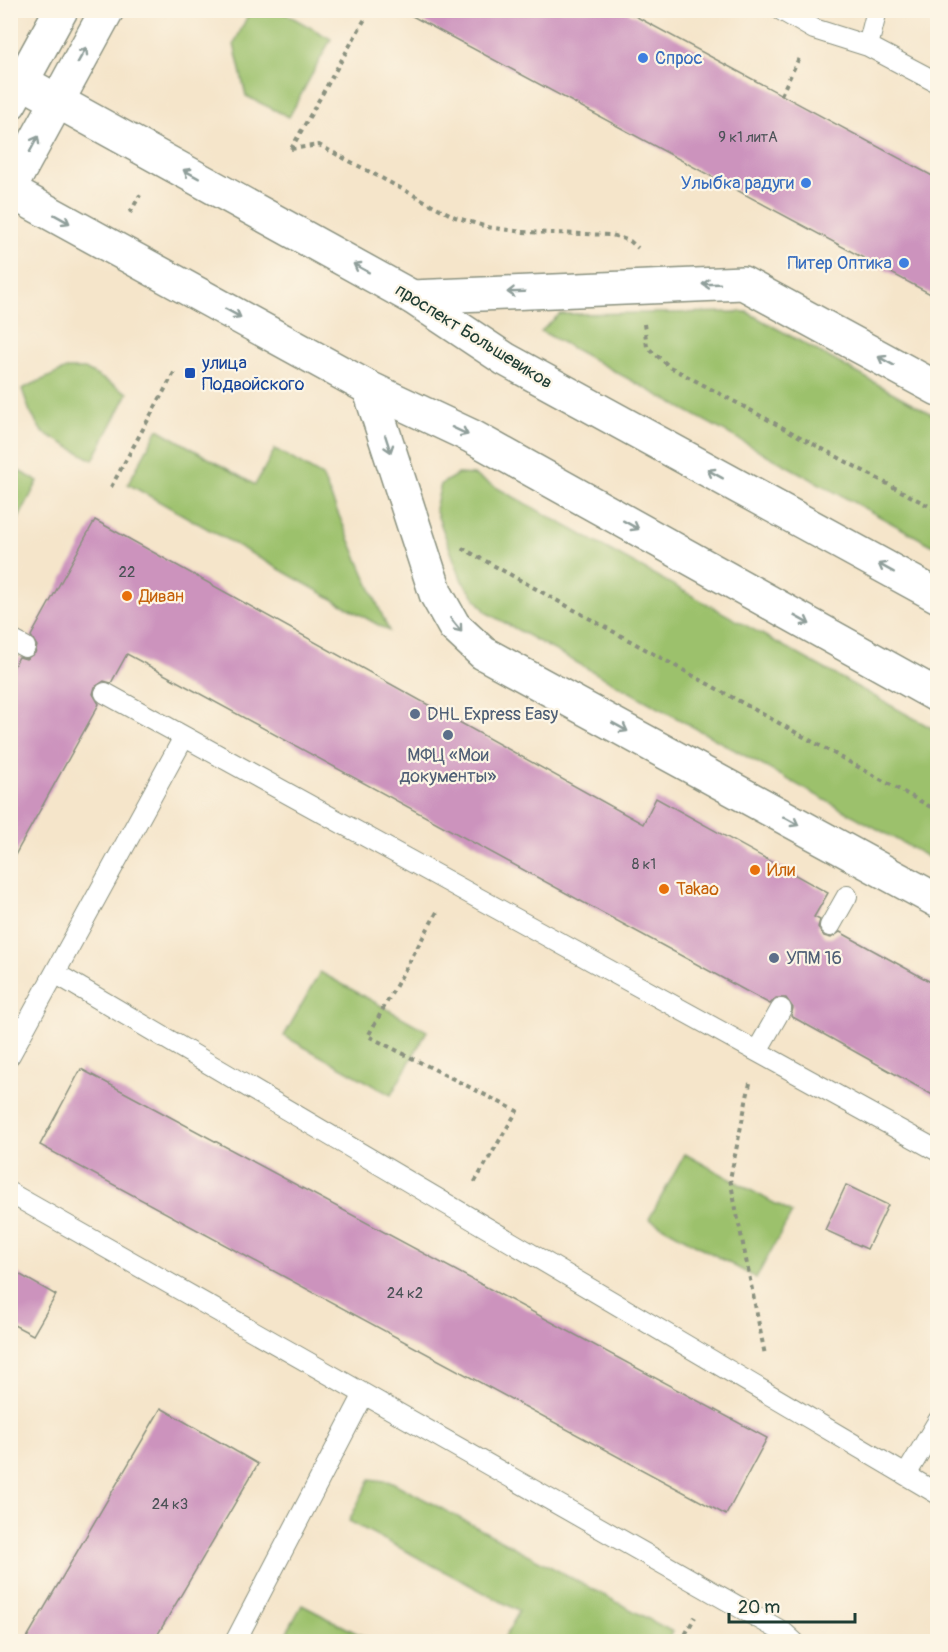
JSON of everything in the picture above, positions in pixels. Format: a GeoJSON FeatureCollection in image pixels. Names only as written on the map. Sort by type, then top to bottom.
{"type":"FeatureCollection","features":[{"type":"Feature","properties":{"kind":"main road"},"geometry":{"type":"LineString","coordinates":[[14,86],[61,10]]}},
{"type":"Feature","properties":{"kind":"main road"},"geometry":{"type":"LineString","coordinates":[[107,10],[10,189],[369,388],[471,436],[938,696]]}},
{"type":"Feature","properties":{"kind":"main road","name":"проспект Большевиков"},"geometry":{"type":"LineString","coordinates":[[14,86],[57,100],[412,297],[506,360],[938,596]]}},
{"type":"Feature","properties":{"kind":"main road"},"geometry":{"type":"LineString","coordinates":[[412,297],[743,283],[938,389]]}},
{"type":"Feature","properties":{"kind":"main road"},"geometry":{"type":"LineString","coordinates":[[369,388],[436,594],[454,626],[483,653],[938,901]]}},
{"type":"Feature","properties":{"kind":"lane"},"geometry":{"type":"LineString","coordinates":[[781,10],[814,29],[868,46],[938,83]]}},
{"type":"Feature","properties":{"kind":"lane"},"geometry":{"type":"LineString","coordinates":[[868,46],[877,10]]}},
{"type":"Feature","properties":{"kind":"lane"},"geometry":{"type":"LineString","coordinates":[[105,693],[938,1151]]}},
{"type":"Feature","properties":{"kind":"lane"},"geometry":{"type":"LineString","coordinates":[[10,1055],[184,737]]}},
{"type":"Feature","properties":{"kind":"lane"},"geometry":{"type":"LineString","coordinates":[[830,926],[847,896]]}},
{"type":"Feature","properties":{"kind":"lane"},"geometry":{"type":"LineString","coordinates":[[55,973],[938,1494]]}},
{"type":"Feature","properties":{"kind":"lane"},"geometry":{"type":"LineString","coordinates":[[757,1051],[781,1010]]}},
{"type":"Feature","properties":{"kind":"lane"},"geometry":{"type":"LineString","coordinates":[[10,1193],[783,1632],[794,1641]]}},
{"type":"Feature","properties":{"kind":"lane"},"geometry":{"type":"LineString","coordinates":[[235,1641],[364,1394]]}},
{"type":"Feature","properties":{"kind":"lane"},"geometry":{"type":"LineString","coordinates":[[906,1475],[938,1421]]}},
{"type":"Feature","properties":{"kind":"path"},"geometry":{"type":"LineString","coordinates":[[291,149],[370,10]]}},
{"type":"Feature","properties":{"kind":"path"},"geometry":{"type":"LineString","coordinates":[[781,95],[814,29]]}},
{"type":"Feature","properties":{"kind":"path"},"geometry":{"type":"LineString","coordinates":[[129,214],[140,195]]}},
{"type":"Feature","properties":{"kind":"path"},"geometry":{"type":"LineString","coordinates":[[111,487],[175,371]]}},
{"type":"Feature","properties":{"kind":"path"},"geometry":{"type":"LineString","coordinates":[[414,521],[938,811]]}},
{"type":"Feature","properties":{"kind":"path"},"geometry":{"type":"LineString","coordinates":[[452,885],[368,1036],[517,1111],[457,1211]]}},
{"type":"Feature","properties":{"kind":"path"},"geometry":{"type":"LineString","coordinates":[[757,1051],[730,1179],[773,1397]]}},
{"type":"Feature","properties":{"kind":"green space"},"geometry":{"type":"Polygon","coordinates":[[[250,11],[281,11],[331,39],[289,117],[246,96],[234,44],[250,11]]]}},
{"type":"Feature","properties":{"kind":"green space"},"geometry":{"type":"Polygon","coordinates":[[[747,312],[937,417],[937,548],[541,331],[560,314],[747,312]]]}},
{"type":"Feature","properties":{"kind":"green space"},"geometry":{"type":"Polygon","coordinates":[[[66,369],[85,369],[128,393],[93,460],[42,432],[30,412],[22,389],[66,369]]]}},
{"type":"Feature","properties":{"kind":"green space"},"geometry":{"type":"Polygon","coordinates":[[[158,429],[255,485],[275,449],[322,476],[389,631],[128,484],[158,429]]]}},
{"type":"Feature","properties":{"kind":"green space"},"geometry":{"type":"Polygon","coordinates":[[[11,467],[38,481],[11,533],[11,467]]]}},
{"type":"Feature","properties":{"kind":"green space"},"geometry":{"type":"Polygon","coordinates":[[[458,474],[474,475],[937,731],[937,862],[487,613],[462,581],[435,509],[441,484],[458,474]]]}},
{"type":"Feature","properties":{"kind":"green space"},"geometry":{"type":"Polygon","coordinates":[[[320,972],[427,1031],[391,1095],[284,1036],[320,972]]]}},
{"type":"Feature","properties":{"kind":"green space"},"geometry":{"type":"Polygon","coordinates":[[[685,1154],[792,1213],[756,1278],[649,1219],[685,1154]]]}},
{"type":"Feature","properties":{"kind":"green space"},"geometry":{"type":"Polygon","coordinates":[[[370,1479],[392,1482],[673,1632],[668,1641],[503,1641],[519,1611],[349,1521],[370,1479]]]}},
{"type":"Feature","properties":{"kind":"green space"},"geometry":{"type":"Polygon","coordinates":[[[302,1605],[372,1641],[282,1641],[302,1605]]]}},
{"type":"Feature","properties":{"kind":"building"},"geometry":{"type":"Polygon","coordinates":[[[401,10],[624,10],[938,179],[938,298],[401,10]]]}},
{"type":"Feature","properties":{"kind":"building"},"geometry":{"type":"Polygon","coordinates":[[[95,520],[643,824],[656,798],[828,893],[814,917],[820,920],[818,927],[824,936],[831,938],[840,932],[938,986],[938,1098],[791,1016],[793,1008],[786,998],[776,998],[770,1004],[127,654],[111,683],[104,681],[95,687],[93,694],[99,704],[10,864],[10,673],[19,657],[26,659],[35,653],[37,646],[31,636],[95,520]]]}},
{"type":"Feature","properties":{"kind":"building"},"geometry":{"type":"Polygon","coordinates":[[[81,1069],[767,1438],[726,1515],[40,1145],[81,1069]]]}},
{"type":"Feature","properties":{"kind":"building"},"geometry":{"type":"Polygon","coordinates":[[[846,1185],[888,1205],[867,1249],[825,1230],[846,1185]]]}},
{"type":"Feature","properties":{"kind":"building"},"geometry":{"type":"Polygon","coordinates":[[[10,1269],[56,1295],[33,1335],[10,1323],[10,1269]]]}},
{"type":"Feature","properties":{"kind":"building"},"geometry":{"type":"Polygon","coordinates":[[[161,1408],[258,1464],[154,1641],[25,1641],[161,1408]]]}},
{"type":"Feature","properties":{"kind":"place","name":"Спрос"},"geometry":{"type":"Point","coordinates":[643,58]}},
{"type":"Feature","properties":{"kind":"place","name":"Улыбка радуги"},"geometry":{"type":"Point","coordinates":[806,183]}},
{"type":"Feature","properties":{"kind":"place","name":"Питер Оптика"},"geometry":{"type":"Point","coordinates":[904,263]}},
{"type":"Feature","properties":{"kind":"place","name":"улица Подвойского"},"geometry":{"type":"Point","coordinates":[190,373]}},
{"type":"Feature","properties":{"kind":"place","name":"Диван"},"geometry":{"type":"Point","coordinates":[127,596]}},
{"type":"Feature","properties":{"kind":"place","name":"DHL Express Easy"},"geometry":{"type":"Point","coordinates":[415,714]}},
{"type":"Feature","properties":{"kind":"place","name":"МФЦ «Мои документы»"},"geometry":{"type":"Point","coordinates":[448,735]}},
{"type":"Feature","properties":{"kind":"place","name":"Или"},"geometry":{"type":"Point","coordinates":[755,870]}},
{"type":"Feature","properties":{"kind":"place","name":"Takao"},"geometry":{"type":"Point","coordinates":[664,889]}},
{"type":"Feature","properties":{"kind":"place","name":"УПМ 16"},"geometry":{"type":"Point","coordinates":[774,958]}}]}
